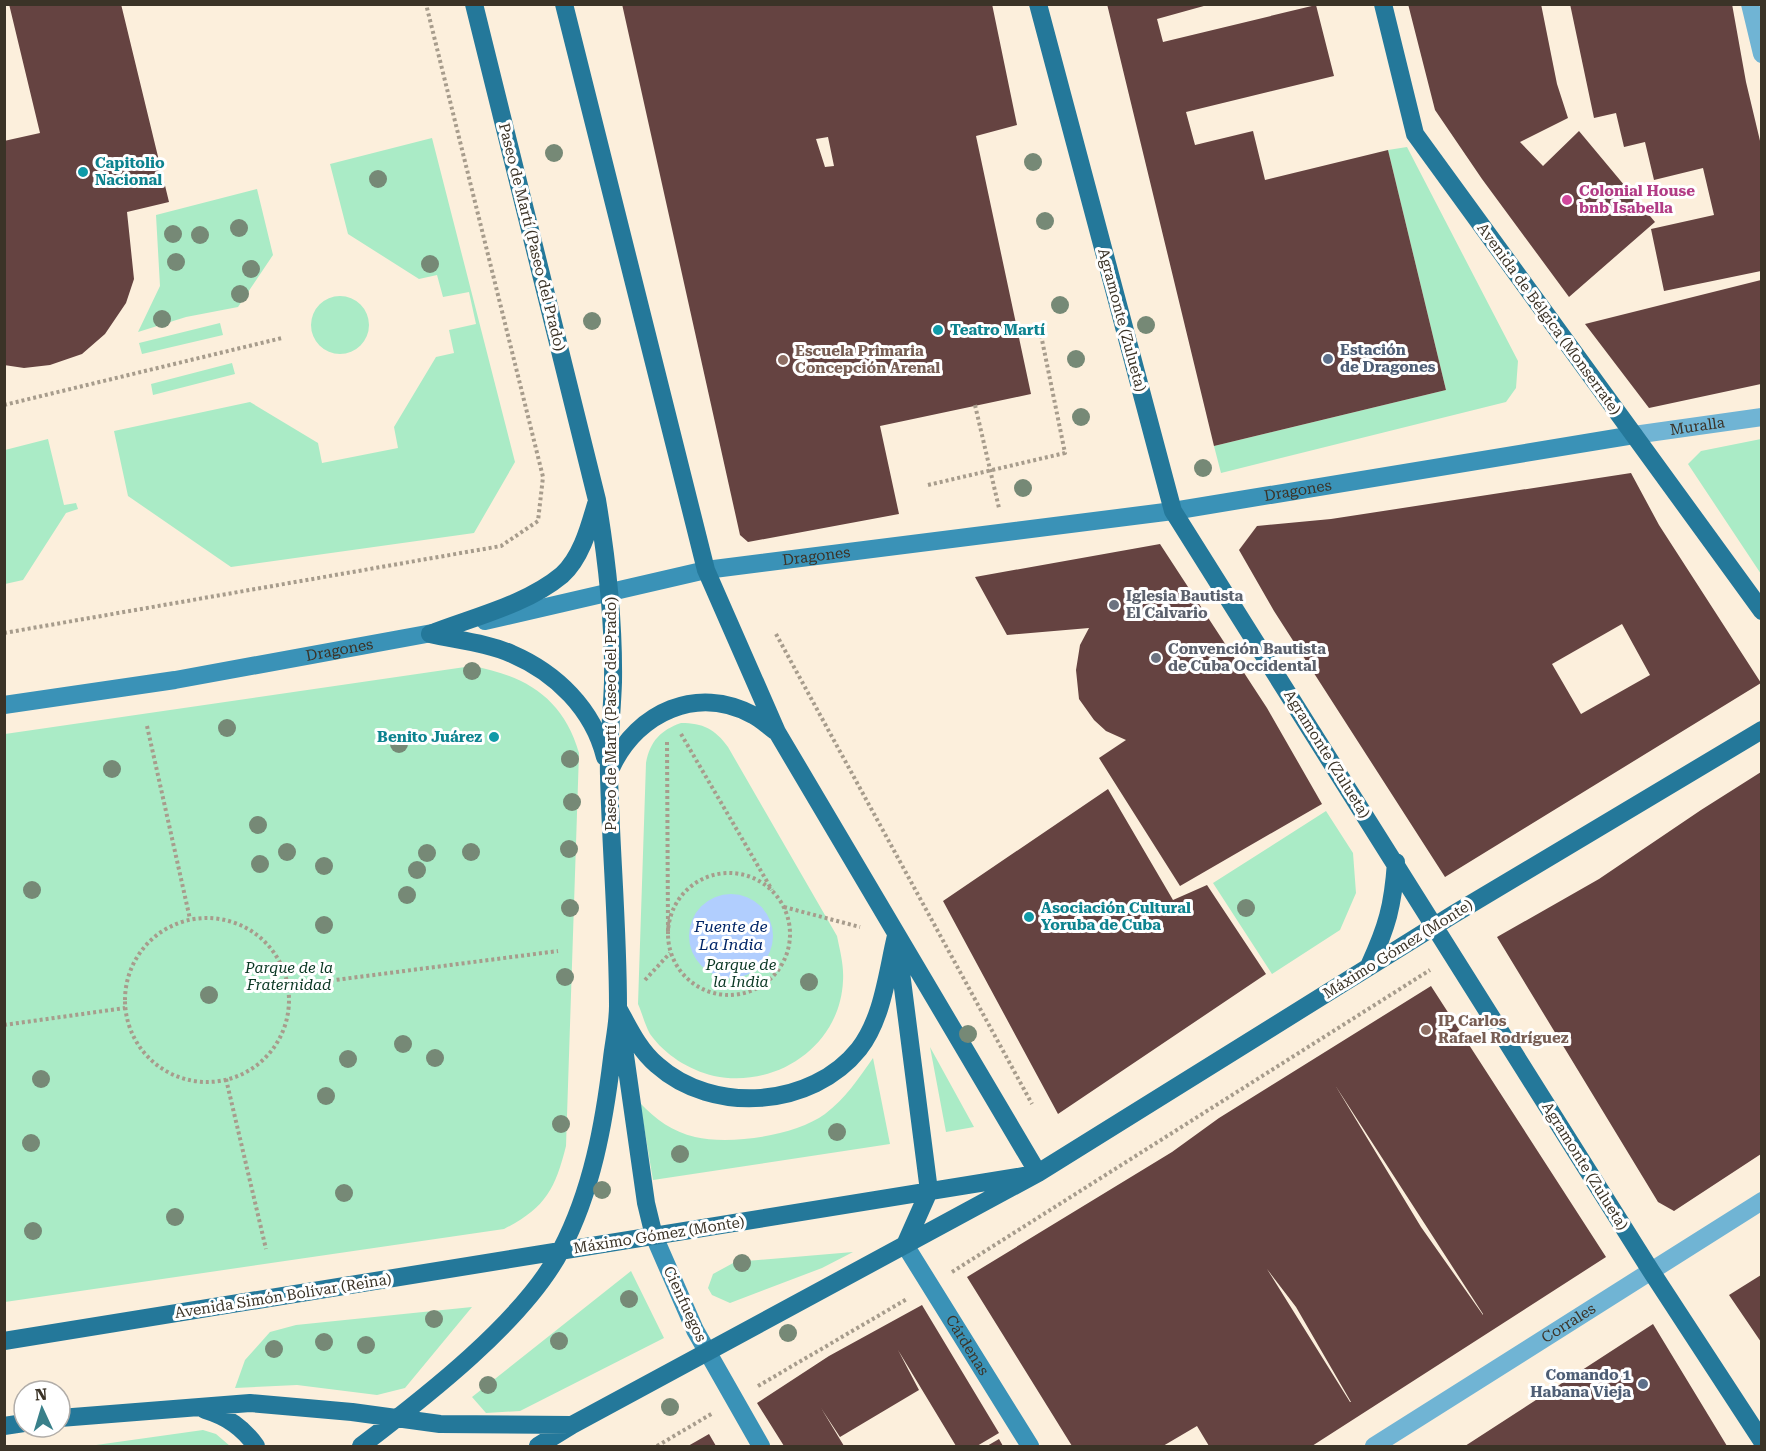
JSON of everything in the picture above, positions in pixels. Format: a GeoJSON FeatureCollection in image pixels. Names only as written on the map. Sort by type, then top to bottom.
{"type":"FeatureCollection","features":[{"type":"Feature","properties":{"kind":"main road","name":"Paseo de Martí (Paseo del Prado)"},"geometry":{"type":"LineString","coordinates":[[474,4],[597,500],[610,592],[613,680],[609,773],[618,1008],[607,1105],[578,1213],[561,1251]]}},
{"type":"Feature","properties":{"kind":"main road"},"geometry":{"type":"LineString","coordinates":[[564,4],[706,570],[777,732],[1038,1173]]}},
{"type":"Feature","properties":{"kind":"main road","name":"Agramonte (Zulueta)"},"geometry":{"type":"LineString","coordinates":[[1038,4],[1173,511],[1651,1271],[1761,1441]]}},
{"type":"Feature","properties":{"kind":"main road","name":"Avenida de Bélgica (Monserrate)"},"geometry":{"type":"LineString","coordinates":[[1383,4],[1415,134],[1761,611]]}},
{"type":"Feature","properties":{"kind":"main road","name":"Dragones"},"geometry":{"type":"LineString","coordinates":[[4,705],[174,680],[430,634],[706,570],[1173,511],[1634,435]]}},
{"type":"Feature","properties":{"kind":"main road"},"geometry":{"type":"LineString","coordinates":[[430,634],[531,594],[563,574],[583,543],[597,500]]}},
{"type":"Feature","properties":{"kind":"main road"},"geometry":{"type":"LineString","coordinates":[[430,634],[510,653],[549,675],[586,713],[600,737],[609,773]]}},
{"type":"Feature","properties":{"kind":"main road"},"geometry":{"type":"LineString","coordinates":[[609,773],[628,739],[642,725],[667,709],[696,703],[726,704],[753,715],[777,732]]}},
{"type":"Feature","properties":{"kind":"main road","name":"Máximo Gómez (Monte)"},"geometry":{"type":"LineString","coordinates":[[538,1446],[572,1425],[1038,1173],[1435,925],[1761,730]]}},
{"type":"Feature","properties":{"kind":"main road"},"geometry":{"type":"LineString","coordinates":[[1369,966],[1387,925],[1393,901],[1395,862]]}},
{"type":"Feature","properties":{"kind":"main road"},"geometry":{"type":"LineString","coordinates":[[618,1008],[640,1046],[656,1065],[677,1080],[700,1090],[726,1097],[768,1098],[801,1090],[835,1072],[859,1048],[873,1024],[896,936]]}},
{"type":"Feature","properties":{"kind":"main road"},"geometry":{"type":"LineString","coordinates":[[896,936],[929,1191],[905,1245]]}},
{"type":"Feature","properties":{"kind":"main road","name":"Cienfuegos"},"geometry":{"type":"LineString","coordinates":[[618,1008],[646,1203],[654,1236],[695,1330],[761,1446]]}},
{"type":"Feature","properties":{"kind":"main road","name":"Máximo Gómez (Monte)"},"geometry":{"type":"LineString","coordinates":[[360,1446],[398,1418],[448,1375],[519,1307],[561,1251],[1038,1173]]}},
{"type":"Feature","properties":{"kind":"main road","name":"Cárdenas"},"geometry":{"type":"LineString","coordinates":[[905,1245],[1030,1446]]}},
{"type":"Feature","properties":{"kind":"main road","name":"Avenida Simón Bolívar (Reina)"},"geometry":{"type":"LineString","coordinates":[[4,1341],[561,1251]]}},
{"type":"Feature","properties":{"kind":"main road"},"geometry":{"type":"LineString","coordinates":[[72,1417],[192,1406],[272,1405],[440,1424],[572,1425]]}},
{"type":"Feature","properties":{"kind":"main road"},"geometry":{"type":"LineString","coordinates":[[192,1406],[225,1416],[247,1434],[256,1446]]}},
{"type":"Feature","properties":{"kind":"street"},"geometry":{"type":"LineString","coordinates":[[1750,4],[1761,54]]}},
{"type":"Feature","properties":{"kind":"street","name":"Muralla"},"geometry":{"type":"LineString","coordinates":[[1634,435],[1761,417]]}},
{"type":"Feature","properties":{"kind":"street","name":"Corrales"},"geometry":{"type":"LineString","coordinates":[[1378,1445],[1761,1201]]}},
{"type":"Feature","properties":{"kind":"path"},"geometry":{"type":"LineString","coordinates":[[4,633],[501,546],[537,521],[543,477],[426,4]]}},
{"type":"Feature","properties":{"kind":"path"},"geometry":{"type":"LineString","coordinates":[[928,485],[1065,453],[1040,330]]}},
{"type":"Feature","properties":{"kind":"path"},"geometry":{"type":"LineString","coordinates":[[4,405],[282,338]]}},
{"type":"Feature","properties":{"kind":"path"},"geometry":{"type":"LineString","coordinates":[[975,405],[1001,514]]}},
{"type":"Feature","properties":{"kind":"path"},"geometry":{"type":"LineString","coordinates":[[776,634],[1033,1106]]}},
{"type":"Feature","properties":{"kind":"path"},"geometry":{"type":"LineString","coordinates":[[667,709],[784,907],[790,926],[790,946],[783,965],[770,980],[752,991],[733,995],[723,994],[694,985],[680,971],[670,953],[667,709]]}},
{"type":"Feature","properties":{"kind":"path"},"geometry":{"type":"LineString","coordinates":[[147,726],[190,919]]}},
{"type":"Feature","properties":{"kind":"path"},"geometry":{"type":"LineString","coordinates":[[668,933],[671,913],[681,895],[697,882],[716,874],[736,873],[756,879],[772,890]]}},
{"type":"Feature","properties":{"kind":"path"},"geometry":{"type":"LineString","coordinates":[[784,907],[896,936]]}},
{"type":"Feature","properties":{"kind":"path"},"geometry":{"type":"LineString","coordinates":[[212,917],[233,922],[253,931],[269,945],[281,962],[289,986],[290,1004],[286,1025],[277,1044],[254,1067],[226,1079],[205,1082],[186,1079],[151,1060],[138,1045],[125,1008],[126,988],[131,968],[141,951],[154,937],[190,919],[212,917]]}},
{"type":"Feature","properties":{"kind":"path"},"geometry":{"type":"LineString","coordinates":[[289,986],[558,951]]}},
{"type":"Feature","properties":{"kind":"path"},"geometry":{"type":"LineString","coordinates":[[657,1446],[931,1285],[1454,955]]}},
{"type":"Feature","properties":{"kind":"path"},"geometry":{"type":"LineString","coordinates":[[4,1025],[125,1008]]}},
{"type":"Feature","properties":{"kind":"path"},"geometry":{"type":"LineString","coordinates":[[226,1079],[266,1249]]}},
{"type":"Feature","properties":{"kind":"path"},"geometry":{"type":"LineString","coordinates":[[1062,1158],[1080,1190]]}},
{"type":"Feature","properties":{"kind":"green space"},"geometry":{"type":"Polygon","coordinates":[[[432,138],[515,462],[474,533],[231,567],[128,496],[114,431],[250,402],[318,443],[322,463],[398,448],[394,427],[436,357],[454,353],[449,330],[476,324],[469,292],[443,297],[437,275],[419,279],[348,234],[330,164],[432,138]]]}},
{"type":"Feature","properties":{"kind":"green space"},"geometry":{"type":"Polygon","coordinates":[[[1407,147],[1518,361],[1516,388],[1506,402],[1221,473],[1214,446],[1446,390],[1388,150],[1407,147]]]}},
{"type":"Feature","properties":{"kind":"green space"},"geometry":{"type":"Polygon","coordinates":[[[257,189],[273,255],[238,307],[186,317],[138,332],[160,286],[156,215],[257,189]]]}},
{"type":"Feature","properties":{"kind":"green space"},"geometry":{"type":"Polygon","coordinates":[[[334,296],[346,296],[361,304],[369,319],[369,331],[361,346],[346,354],[334,354],[319,346],[311,331],[311,319],[319,304],[334,296]]]}},
{"type":"Feature","properties":{"kind":"green space"},"geometry":{"type":"Polygon","coordinates":[[[220,323],[223,335],[142,354],[139,343],[220,323]]]}},
{"type":"Feature","properties":{"kind":"green space"},"geometry":{"type":"Polygon","coordinates":[[[232,363],[235,374],[153,395],[151,384],[232,363]]]}},
{"type":"Feature","properties":{"kind":"green space"},"geometry":{"type":"Polygon","coordinates":[[[48,439],[64,505],[76,503],[78,509],[66,513],[23,580],[5,584],[5,450],[48,439]]]}},
{"type":"Feature","properties":{"kind":"green space"},"geometry":{"type":"Polygon","coordinates":[[[1762,439],[1761,574],[1688,464],[1701,451],[1762,439]]]}},
{"type":"Feature","properties":{"kind":"green space","name":"Parque de la Fraternidad"},"geometry":{"type":"Polygon","coordinates":[[[472,666],[509,676],[540,693],[563,718],[579,753],[566,1146],[557,1175],[546,1196],[529,1213],[504,1229],[5,1302],[5,734],[472,666]]]}},
{"type":"Feature","properties":{"kind":"green space","name":"Parque de la India"},"geometry":{"type":"Polygon","coordinates":[[[681,723],[708,728],[728,747],[837,936],[843,981],[839,1005],[830,1026],[817,1043],[800,1058],[781,1069],[759,1076],[737,1078],[714,1076],[678,1061],[650,1034],[638,1004],[646,763],[650,748],[658,737],[681,723]]]}},
{"type":"Feature","properties":{"kind":"green space"},"geometry":{"type":"Polygon","coordinates":[[[1326,811],[1353,853],[1356,893],[1340,930],[1272,974],[1213,883],[1326,811]]]}},
{"type":"Feature","properties":{"kind":"green space"},"geometry":{"type":"Polygon","coordinates":[[[930,1047],[974,1127],[946,1132],[930,1047]]]}},
{"type":"Feature","properties":{"kind":"green space"},"geometry":{"type":"Polygon","coordinates":[[[873,1058],[890,1144],[653,1180],[640,1103],[665,1124],[695,1137],[726,1140],[762,1137],[797,1128],[825,1114],[857,1081],[873,1058]]]}},
{"type":"Feature","properties":{"kind":"green space"},"geometry":{"type":"Polygon","coordinates":[[[853,1252],[822,1268],[730,1303],[712,1295],[708,1288],[713,1274],[735,1262],[853,1252]]]}},
{"type":"Feature","properties":{"kind":"green space"},"geometry":{"type":"Polygon","coordinates":[[[631,1271],[664,1338],[520,1411],[486,1413],[472,1397],[631,1271]]]}},
{"type":"Feature","properties":{"kind":"green space"},"geometry":{"type":"Polygon","coordinates":[[[472,1307],[405,1388],[377,1395],[297,1385],[235,1388],[245,1360],[270,1332],[296,1325],[472,1307]]]}},
{"type":"Feature","properties":{"kind":"green space"},"geometry":{"type":"Polygon","coordinates":[[[203,1430],[216,1434],[230,1446],[89,1446],[203,1430]]]}},
{"type":"Feature","properties":{"kind":"water","name":"Fuente de La India"},"geometry":{"type":"Polygon","coordinates":[[[731,894],[754,901],[766,913],[773,936],[766,959],[754,971],[731,978],[708,971],[696,959],[689,936],[696,913],[708,901],[731,894]]]}},
{"type":"Feature","properties":{"kind":"building","name":"Capitolio Nacional"},"geometry":{"type":"Polygon","coordinates":[[[9,4],[121,4],[169,202],[127,212],[134,279],[126,303],[105,334],[82,354],[50,365],[24,368],[4,365],[4,141],[40,133],[9,4]]]}},
{"type":"Feature","properties":{"kind":"building"},"geometry":{"type":"Polygon","coordinates":[[[622,4],[992,4],[1017,125],[976,136],[1031,394],[880,426],[899,514],[748,542],[740,535],[622,4]],[[828,137],[816,139],[825,167],[834,166],[828,137]]]}},
{"type":"Feature","properties":{"kind":"building"},"geometry":{"type":"Polygon","coordinates":[[[1107,4],[1211,4],[1157,19],[1163,42],[1316,5],[1334,76],[1186,112],[1195,145],[1253,131],[1265,180],[1388,150],[1446,390],[1214,446],[1107,4]]]}},
{"type":"Feature","properties":{"kind":"building"},"geometry":{"type":"Polygon","coordinates":[[[1408,4],[1541,4],[1557,84],[1568,118],[1520,142],[1543,166],[1579,131],[1655,222],[1569,297],[1482,179],[1435,110],[1408,4]]]}},
{"type":"Feature","properties":{"kind":"building"},"geometry":{"type":"Polygon","coordinates":[[[1570,4],[1732,4],[1746,82],[1761,145],[1761,271],[1664,291],[1651,229],[1714,215],[1703,168],[1654,180],[1645,142],[1624,147],[1616,113],[1594,118],[1570,4]]]}},
{"type":"Feature","properties":{"kind":"building"},"geometry":{"type":"Polygon","coordinates":[[[1761,280],[1761,384],[1649,408],[1585,324],[1761,280]]]}},
{"type":"Feature","properties":{"kind":"building"},"geometry":{"type":"Polygon","coordinates":[[[1631,473],[1659,525],[1761,683],[1445,877],[1274,611],[1239,550],[1257,526],[1331,519],[1631,473]],[[1622,624],[1552,664],[1581,714],[1650,675],[1622,624]]]}},
{"type":"Feature","properties":{"kind":"building","name":"Convención Bautista de Cuba Occidental"},"geometry":{"type":"Polygon","coordinates":[[[1160,544],[1267,708],[1322,804],[1180,886],[1099,758],[1126,740],[1106,731],[1094,720],[1079,699],[1076,670],[1080,645],[1089,628],[1007,635],[975,577],[1160,544]]]}},
{"type":"Feature","properties":{"kind":"building"},"geometry":{"type":"Polygon","coordinates":[[[1761,772],[1761,1154],[1674,1211],[1658,1202],[1497,937],[1599,879],[1761,772]]]}},
{"type":"Feature","properties":{"kind":"building"},"geometry":{"type":"Polygon","coordinates":[[[1108,789],[1173,900],[1207,885],[1266,974],[1058,1114],[943,901],[1108,789]]]}},
{"type":"Feature","properties":{"kind":"building"},"geometry":{"type":"Polygon","coordinates":[[[1431,986],[1606,1257],[1312,1446],[1209,1446],[1197,1426],[1163,1446],[1072,1446],[967,1277],[1172,1152],[1219,1118],[1431,986]],[[1335,1085],[1421,1227],[1483,1315],[1483,1314],[1335,1085]],[[1267,1269],[1350,1402],[1351,1402],[1296,1307],[1267,1269]]]}},
{"type":"Feature","properties":{"kind":"building"},"geometry":{"type":"Polygon","coordinates":[[[1761,1275],[1761,1342],[1729,1295],[1761,1275]]]}},
{"type":"Feature","properties":{"kind":"building"},"geometry":{"type":"Polygon","coordinates":[[[922,1305],[999,1433],[977,1446],[956,1446],[898,1350],[919,1390],[840,1437],[821,1408],[844,1446],[784,1446],[757,1403],[829,1356],[922,1305]]]}},
{"type":"Feature","properties":{"kind":"building"},"geometry":{"type":"Polygon","coordinates":[[[1653,1324],[1727,1446],[1465,1446],[1653,1324]]]}},
{"type":"Feature","properties":{"kind":"building"},"geometry":{"type":"Polygon","coordinates":[[[709,1434],[716,1446],[688,1446],[709,1434]]]}},
{"type":"Feature","properties":{"kind":"building"},"geometry":{"type":"Polygon","coordinates":[[[999,1439],[1003,1446],[987,1446],[999,1439]]]}},
{"type":"Feature","properties":{"kind":"place","name":"Capitolio Nacional"},"geometry":{"type":"Point","coordinates":[83,172]}},
{"type":"Feature","properties":{"kind":"place","name":"Colonial House bnb Isabella"},"geometry":{"type":"Point","coordinates":[1567,200]}},
{"type":"Feature","properties":{"kind":"place","name":"Teatro Martí"},"geometry":{"type":"Point","coordinates":[938,330]}},
{"type":"Feature","properties":{"kind":"place","name":"Estación de Dragones"},"geometry":{"type":"Point","coordinates":[1328,359]}},
{"type":"Feature","properties":{"kind":"place","name":"Escuela Primaria Concepción Arenal"},"geometry":{"type":"Point","coordinates":[783,360]}},
{"type":"Feature","properties":{"kind":"place","name":"Iglesia Bautista El Calvario"},"geometry":{"type":"Point","coordinates":[1114,605]}},
{"type":"Feature","properties":{"kind":"place","name":"Convención Bautista de Cuba Occidental"},"geometry":{"type":"Point","coordinates":[1156,658]}},
{"type":"Feature","properties":{"kind":"place","name":"Benito Juárez"},"geometry":{"type":"Point","coordinates":[494,737]}},
{"type":"Feature","properties":{"kind":"place","name":"Asociación Cultural Yoruba de Cuba"},"geometry":{"type":"Point","coordinates":[1029,917]}},
{"type":"Feature","properties":{"kind":"place","name":"IP Carlos Rafael Rodríguez"},"geometry":{"type":"Point","coordinates":[1426,1030]}},
{"type":"Feature","properties":{"kind":"place","name":"Comando 1 Habana Vieja"},"geometry":{"type":"Point","coordinates":[1643,1384]}}]}
